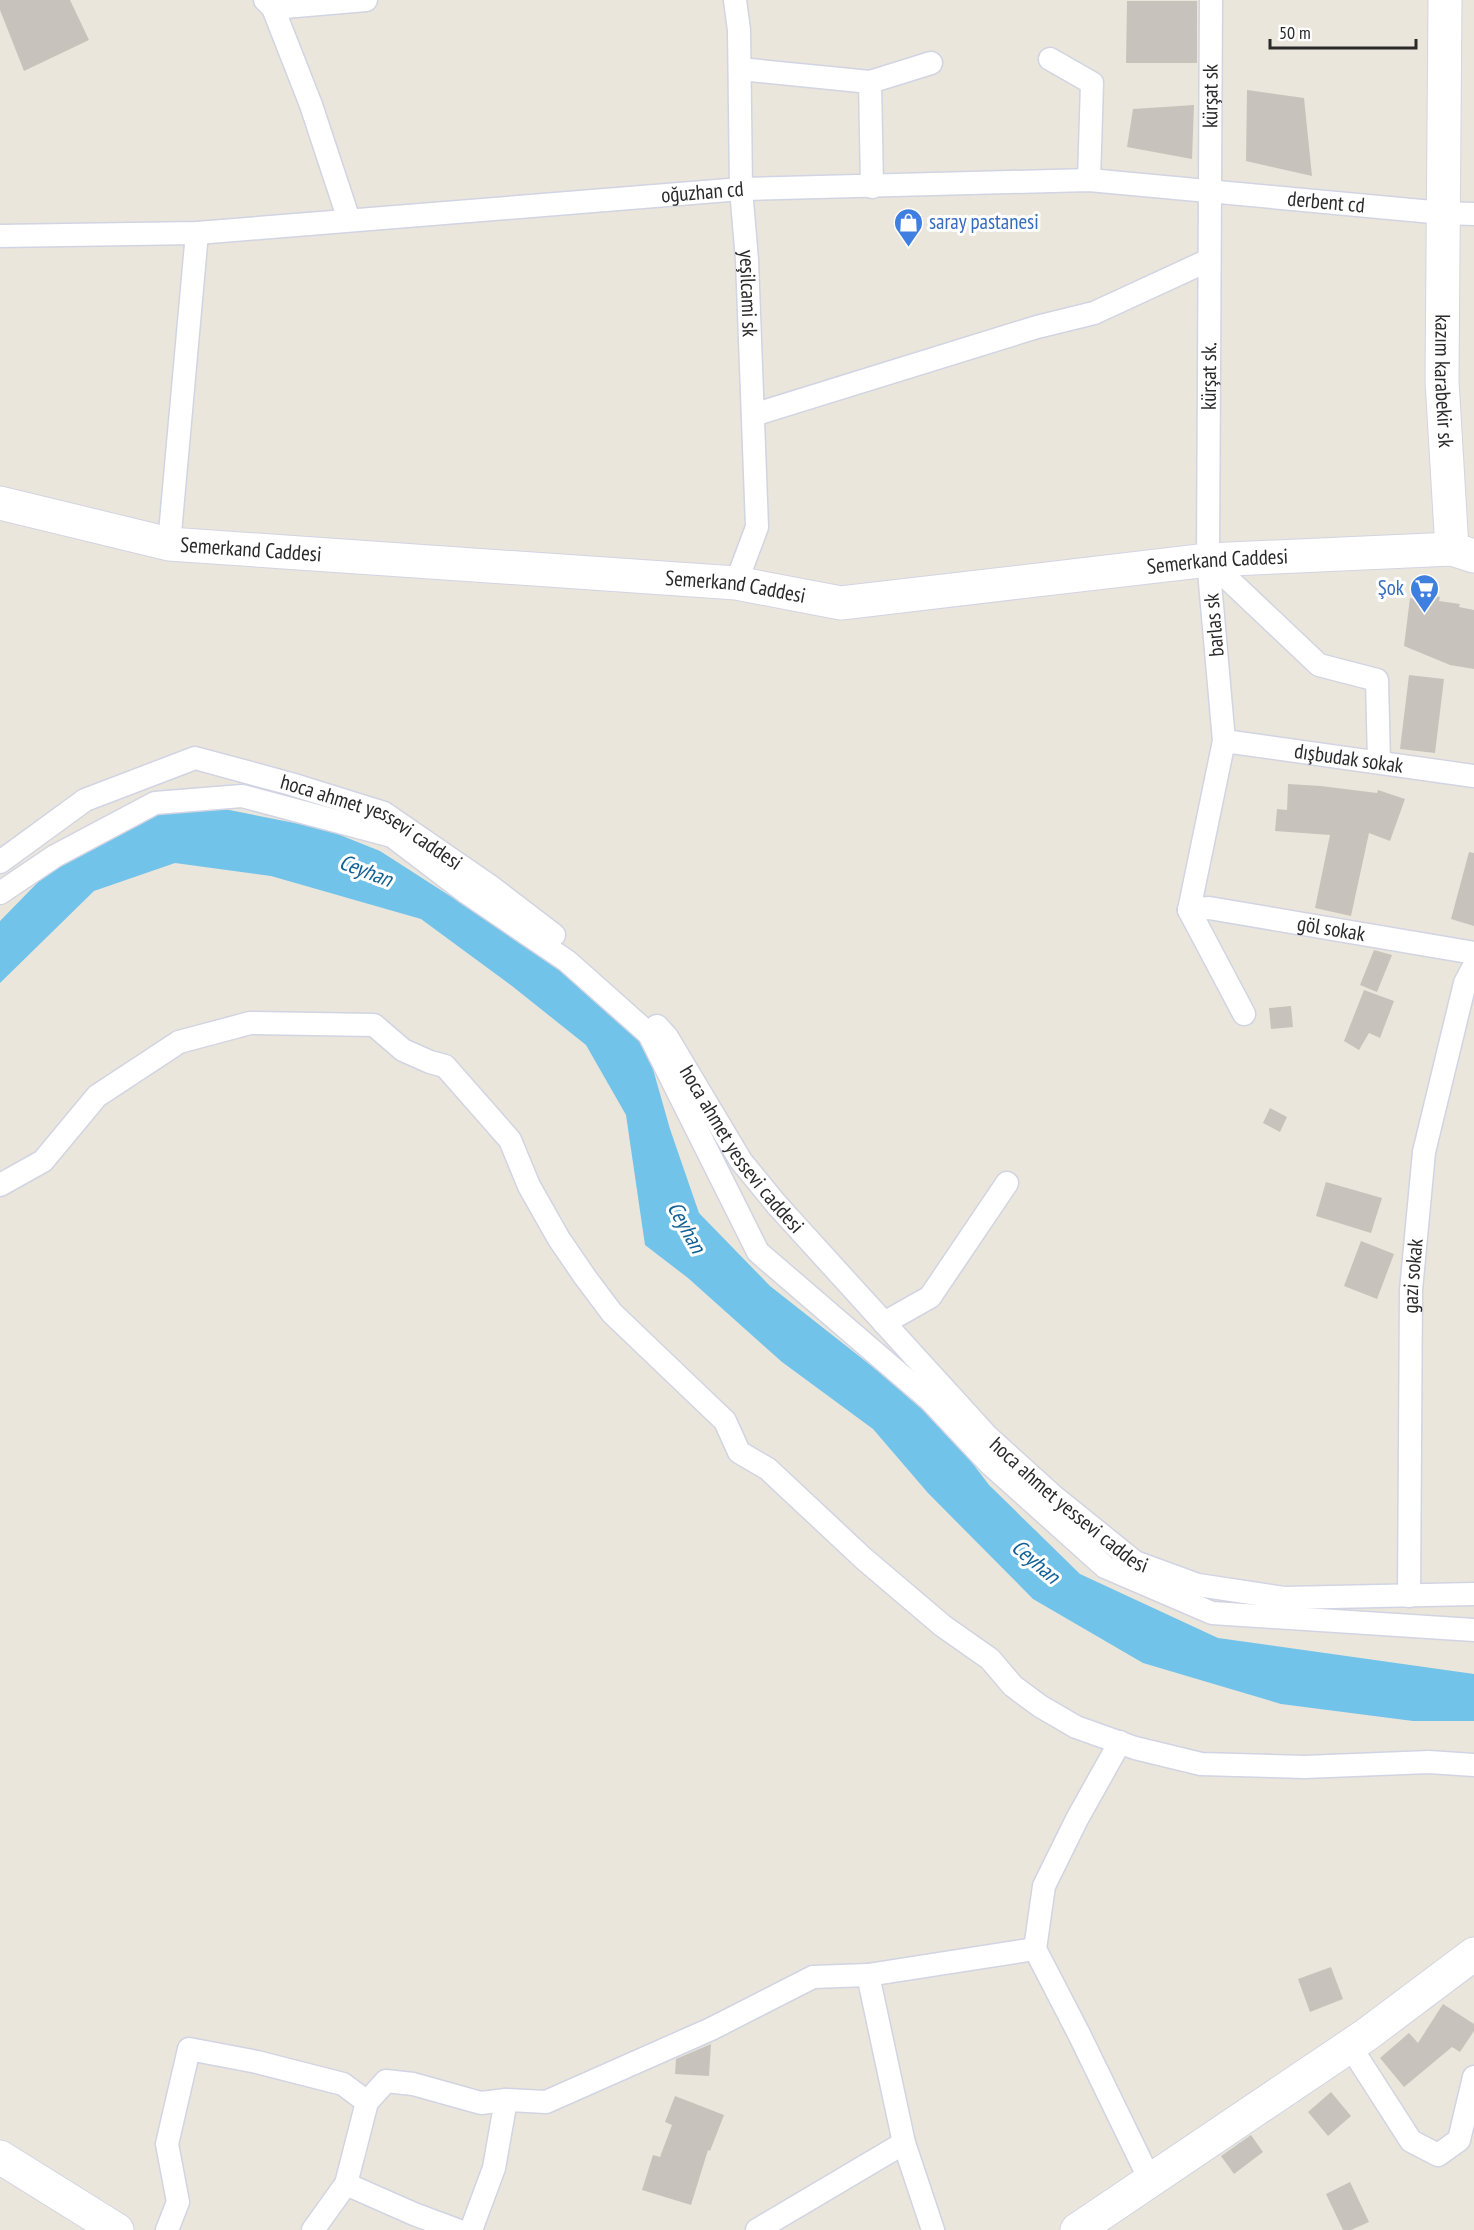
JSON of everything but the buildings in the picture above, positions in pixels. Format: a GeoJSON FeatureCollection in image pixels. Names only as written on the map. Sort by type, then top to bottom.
{"type":"FeatureCollection","features":[{"type":"Feature","properties":{"kind":"street"},"geometry":{"type":"LineString","coordinates":[[349,220],[311,105],[269,4],[366,0]]}},
{"type":"Feature","properties":{"kind":"street","name":"yeşilcami sk"},"geometry":{"type":"LineString","coordinates":[[735,0],[739,30],[741,189],[747,261],[757,527],[736,583]]}},
{"type":"Feature","properties":{"kind":"street","name":"kürşat sk"},"geometry":{"type":"LineString","coordinates":[[1208,193],[1211,0]]}},
{"type":"Feature","properties":{"kind":"street","name":"kazım karabekir sk"},"geometry":{"type":"LineString","coordinates":[[1445,0],[1459,214],[1442,381],[1463,552]]}},
{"type":"Feature","properties":{"kind":"street"},"geometry":{"type":"LineString","coordinates":[[1050,58],[1092,83],[1089,180]]}},
{"type":"Feature","properties":{"kind":"street"},"geometry":{"type":"LineString","coordinates":[[740,69],[870,82],[931,63]]}},
{"type":"Feature","properties":{"kind":"street"},"geometry":{"type":"LineString","coordinates":[[870,82],[872,187]]}},
{"type":"Feature","properties":{"kind":"street","name":"oğuzhan cd"},"geometry":{"type":"LineString","coordinates":[[0,236],[197,233],[741,189],[1089,180],[1208,193]]}},
{"type":"Feature","properties":{"kind":"street","name":"derbent cd"},"geometry":{"type":"LineString","coordinates":[[1208,193],[1459,214]]}},
{"type":"Feature","properties":{"kind":"street","name":"kürşat sk."},"geometry":{"type":"LineString","coordinates":[[1208,193],[1208,560]]}},
{"type":"Feature","properties":{"kind":"street"},"geometry":{"type":"LineString","coordinates":[[169,544],[197,233]]}},
{"type":"Feature","properties":{"kind":"street"},"geometry":{"type":"LineString","coordinates":[[753,416],[1037,327],[1094,313],[1209,260]]}},
{"type":"Feature","properties":{"kind":"street","name":"Semerkand Caddesi"},"geometry":{"type":"LineString","coordinates":[[0,503],[169,544],[736,583],[841,603],[1208,560],[1463,552]]}},
{"type":"Feature","properties":{"kind":"street","name":"barlas sk"},"geometry":{"type":"LineString","coordinates":[[1190,910],[1224,741],[1208,560]]}},
{"type":"Feature","properties":{"kind":"street","name":"barlas sk"},"geometry":{"type":"LineString","coordinates":[[1208,560],[1319,665],[1377,680],[1379,762]]}},
{"type":"Feature","properties":{"kind":"street","name":"dışbudak sokak"},"geometry":{"type":"LineString","coordinates":[[1224,741],[1474,776]]}},
{"type":"Feature","properties":{"kind":"street","name":"hoca ahmet yessevi caddesi"},"geometry":{"type":"LineString","coordinates":[[0,862],[85,800],[195,758],[291,784],[384,813],[490,886],[613,981],[668,1037],[741,1161],[777,1206],[987,1436],[1052,1495],[1135,1562],[1198,1585],[1284,1598],[1474,1594]]}},
{"type":"Feature","properties":{"kind":"street"},"geometry":{"type":"LineString","coordinates":[[0,892],[55,856],[155,803],[242,796],[392,836],[467,893],[567,961],[649,1034],[758,1252],[930,1400],[988,1464],[1105,1567],[1212,1612],[1474,1630]]}},
{"type":"Feature","properties":{"kind":"street","name":"göl sokak"},"geometry":{"type":"LineString","coordinates":[[1190,910],[1209,908],[1474,953]]}},
{"type":"Feature","properties":{"kind":"street"},"geometry":{"type":"LineString","coordinates":[[1190,910],[1244,1014]]}},
{"type":"Feature","properties":{"kind":"street","name":"gazi sokak"},"geometry":{"type":"LineString","coordinates":[[1408,1596],[1412,1290],[1424,1152],[1465,983],[1474,966]]}},
{"type":"Feature","properties":{"kind":"street"},"geometry":{"type":"LineString","coordinates":[[0,1185],[44,1161],[97,1096],[179,1042],[250,1023],[374,1025],[403,1050],[445,1066],[510,1140],[530,1186],[559,1239],[585,1277],[612,1313],[725,1421],[739,1452],[768,1469],[863,1558],[943,1626],[990,1659],[1013,1686],[1040,1706],[1076,1728],[1120,1743],[1201,1764],[1305,1767],[1429,1762],[1474,1765]]}},
{"type":"Feature","properties":{"kind":"street"},"geometry":{"type":"LineString","coordinates":[[884,1323],[930,1298],[1007,1183]]}},
{"type":"Feature","properties":{"kind":"street"},"geometry":{"type":"LineString","coordinates":[[1120,1743],[1077,1819],[1044,1886],[1035,1948],[1150,2180]]}},
{"type":"Feature","properties":{"kind":"street"},"geometry":{"type":"LineString","coordinates":[[313,2230],[346,2184],[368,2102],[386,2081],[413,2084],[481,2103],[506,2100],[546,2102],[711,2029],[813,1977],[867,1975],[1035,1948]]}},
{"type":"Feature","properties":{"kind":"street"},"geometry":{"type":"LineString","coordinates":[[1077,2230],[1350,2046],[1474,1954]]}},
{"type":"Feature","properties":{"kind":"street"},"geometry":{"type":"LineString","coordinates":[[867,1975],[904,2143],[933,2230]]}},
{"type":"Feature","properties":{"kind":"street"},"geometry":{"type":"LineString","coordinates":[[1350,2046],[1411,2141],[1438,2155],[1459,2140],[1474,2077]]}},
{"type":"Feature","properties":{"kind":"street"},"geometry":{"type":"LineString","coordinates":[[167,2230],[178,2202],[167,2144],[189,2049],[256,2061],[343,2084],[368,2102]]}},
{"type":"Feature","properties":{"kind":"street"},"geometry":{"type":"LineString","coordinates":[[471,2230],[494,2168],[506,2100]]}},
{"type":"Feature","properties":{"kind":"street"},"geometry":{"type":"LineString","coordinates":[[757,2230],[904,2143]]}},
{"type":"Feature","properties":{"kind":"street"},"geometry":{"type":"LineString","coordinates":[[0,2157],[117,2230]]}},
{"type":"Feature","properties":{"kind":"street"},"geometry":{"type":"LineString","coordinates":[[346,2184],[414,2214],[458,2230]]}},
{"type":"Feature","properties":{"kind":"water","name":"Ceyhan"},"geometry":{"type":"Polygon","coordinates":[[[194,803],[325,829],[380,851],[573,975],[645,1041],[670,1129],[699,1213],[770,1286],[939,1419],[989,1485],[1080,1574],[1218,1638],[1474,1674],[1474,1721],[1413,1721],[1281,1704],[1143,1663],[1033,1599],[928,1493],[873,1429],[782,1362],[688,1278],[645,1245],[626,1115],[586,1045],[512,986],[421,919],[271,876],[175,863],[94,891],[0,983],[0,921],[46,874],[136,819],[194,803]]]}},
{"type":"Feature","properties":{"kind":"place","name":"saray pastanesi"},"geometry":{"type":"Point","coordinates":[908,248]}},
{"type":"Feature","properties":{"kind":"place","name":"Şok"},"geometry":{"type":"Point","coordinates":[1425,614]}}]}
